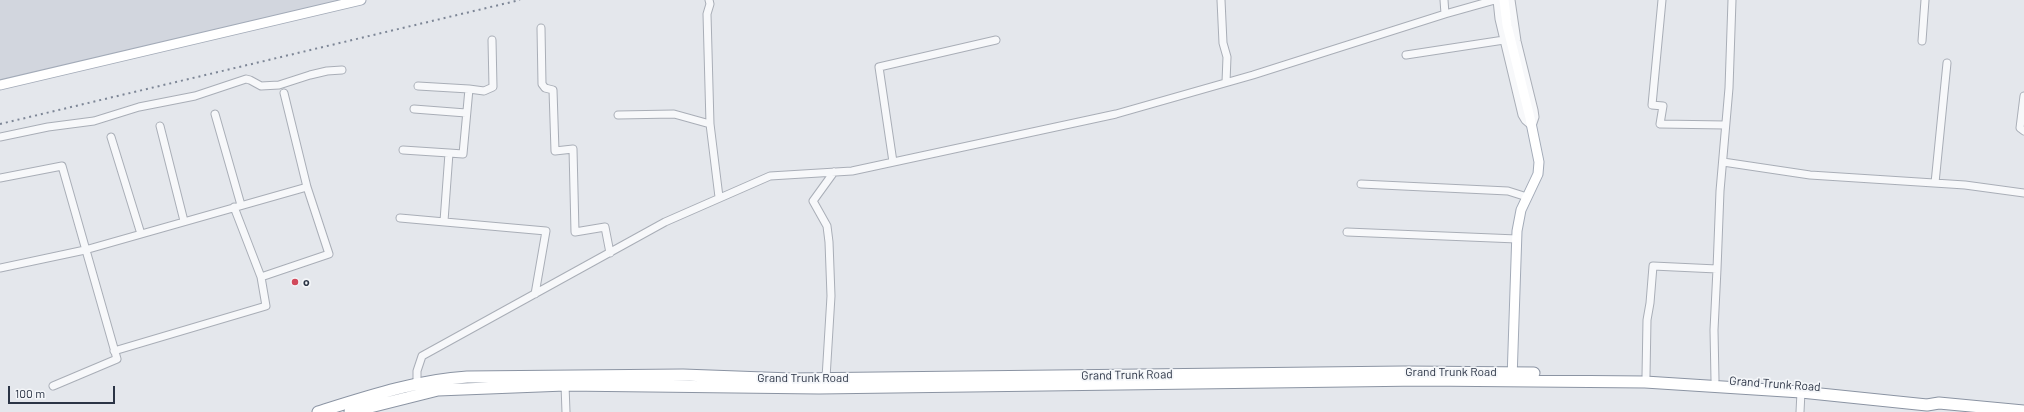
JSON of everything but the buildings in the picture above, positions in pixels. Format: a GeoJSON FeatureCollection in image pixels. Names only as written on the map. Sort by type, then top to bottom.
{"type":"FeatureCollection","features":[{"type":"Feature","properties":{"kind":"highway","name":"Grand Trunk Road"},"geometry":{"type":"LineString","coordinates":[[318,412],[417,384],[448,378],[683,375],[826,378],[1404,372],[1645,382],[1801,392],[1927,408],[1939,403]]}},
{"type":"Feature","properties":{"kind":"highway","name":"Grand Trunk Road"},"geometry":{"type":"LineString","coordinates":[[350,412],[438,390],[565,385],[819,388],[1646,376],[1802,385],[1920,396],[1928,397],[1939,403],[2024,411]]}},
{"type":"Feature","properties":{"kind":"main road"},"geometry":{"type":"LineString","coordinates":[[0,85],[361,0]]}},
{"type":"Feature","properties":{"kind":"main road"},"geometry":{"type":"LineString","coordinates":[[1504,0],[1507,25],[1532,126],[1538,168],[1536,182],[1521,210],[1517,239],[1512,339],[1513,377]]}},
{"type":"Feature","properties":{"kind":"street"},"geometry":{"type":"LineString","coordinates":[[709,0],[710,4],[707,14],[710,124],[719,197]]}},
{"type":"Feature","properties":{"kind":"street"},"geometry":{"type":"LineString","coordinates":[[1221,0],[1223,43],[1227,57],[1226,82]]}},
{"type":"Feature","properties":{"kind":"street"},"geometry":{"type":"LineString","coordinates":[[1444,0],[1445,14]]}},
{"type":"Feature","properties":{"kind":"street"},"geometry":{"type":"LineString","coordinates":[[417,384],[417,371],[422,356],[665,222],[719,197],[770,176],[852,171],[1116,114],[1226,82],[1445,14],[1496,0],[1522,115],[1532,126],[1535,117],[1534,110],[1517,41],[1511,0]]}},
{"type":"Feature","properties":{"kind":"street"},"geometry":{"type":"LineString","coordinates":[[1662,0],[1652,105],[1663,106],[1660,124],[1726,125]]}},
{"type":"Feature","properties":{"kind":"street"},"geometry":{"type":"LineString","coordinates":[[1715,380],[1714,330],[1718,221],[1729,88],[1732,0]]}},
{"type":"Feature","properties":{"kind":"street"},"geometry":{"type":"LineString","coordinates":[[1922,41],[1925,0]]}},
{"type":"Feature","properties":{"kind":"street"},"geometry":{"type":"LineString","coordinates":[[541,28],[542,84],[545,88],[553,90],[554,151],[573,149],[575,232],[605,227],[610,253]]}},
{"type":"Feature","properties":{"kind":"street"},"geometry":{"type":"LineString","coordinates":[[418,86],[484,91],[493,87],[492,40]]}},
{"type":"Feature","properties":{"kind":"street"},"geometry":{"type":"LineString","coordinates":[[893,162],[879,67],[996,40]]}},
{"type":"Feature","properties":{"kind":"street"},"geometry":{"type":"LineString","coordinates":[[1406,55],[1504,40]]}},
{"type":"Feature","properties":{"kind":"street"},"geometry":{"type":"LineString","coordinates":[[1935,183],[1947,63]]}},
{"type":"Feature","properties":{"kind":"street"},"geometry":{"type":"LineString","coordinates":[[0,137],[48,127],[94,121],[140,107],[195,96],[246,80],[250,80],[260,86],[280,85],[310,74],[342,70]]}},
{"type":"Feature","properties":{"kind":"street"},"geometry":{"type":"LineString","coordinates":[[403,150],[463,154],[469,89]]}},
{"type":"Feature","properties":{"kind":"street"},"geometry":{"type":"LineString","coordinates":[[261,277],[329,254],[307,187],[284,93]]}},
{"type":"Feature","properties":{"kind":"street"},"geometry":{"type":"LineString","coordinates":[[2024,96],[2020,128],[2024,131]]}},
{"type":"Feature","properties":{"kind":"street"},"geometry":{"type":"LineString","coordinates":[[414,109],[466,113]]}},
{"type":"Feature","properties":{"kind":"street"},"geometry":{"type":"LineString","coordinates":[[114,351],[266,306],[261,277],[238,206],[215,114]]}},
{"type":"Feature","properties":{"kind":"street"},"geometry":{"type":"LineString","coordinates":[[618,115],[674,114],[710,124]]}},
{"type":"Feature","properties":{"kind":"street"},"geometry":{"type":"LineString","coordinates":[[160,126],[184,221]]}},
{"type":"Feature","properties":{"kind":"street"},"geometry":{"type":"LineString","coordinates":[[112,137],[141,234]]}},
{"type":"Feature","properties":{"kind":"street"},"geometry":{"type":"LineString","coordinates":[[444,221],[449,153]]}},
{"type":"Feature","properties":{"kind":"street"},"geometry":{"type":"LineString","coordinates":[[1723,162],[1810,175],[1935,183],[2024,193]]}},
{"type":"Feature","properties":{"kind":"street"},"geometry":{"type":"LineString","coordinates":[[0,178],[62,166],[114,351],[116,359],[53,386]]}},
{"type":"Feature","properties":{"kind":"street"},"geometry":{"type":"LineString","coordinates":[[826,378],[831,296],[829,242],[827,226],[813,201],[834,172]]}},
{"type":"Feature","properties":{"kind":"street"},"geometry":{"type":"LineString","coordinates":[[1361,184],[1508,191],[1527,197]]}},
{"type":"Feature","properties":{"kind":"street"},"geometry":{"type":"LineString","coordinates":[[0,268],[85,250],[307,187]]}},
{"type":"Feature","properties":{"kind":"street"},"geometry":{"type":"LineString","coordinates":[[400,218],[546,231],[535,294]]}},
{"type":"Feature","properties":{"kind":"street"},"geometry":{"type":"LineString","coordinates":[[1347,232],[1517,239]]}},
{"type":"Feature","properties":{"kind":"street"},"geometry":{"type":"LineString","coordinates":[[1646,376],[1646,320],[1650,303],[1653,266],[1717,269]]}},
{"type":"Feature","properties":{"kind":"street"},"geometry":{"type":"LineString","coordinates":[[565,385],[566,412]]}},
{"type":"Feature","properties":{"kind":"street"},"geometry":{"type":"LineString","coordinates":[[1800,412],[1801,392]]}},
{"type":"Feature","properties":{"kind":"shaded area"},"geometry":{"type":"Polygon","coordinates":[[[0,0],[345,0],[0,81],[0,0]]]}},
{"type":"Feature","properties":{"kind":"railway"},"geometry":{"type":"LineString","coordinates":[[0,124],[520,0]]}},
{"type":"Feature","properties":{"kind":"place","name":"o"},"geometry":{"type":"Point","coordinates":[295,282]}}]}
